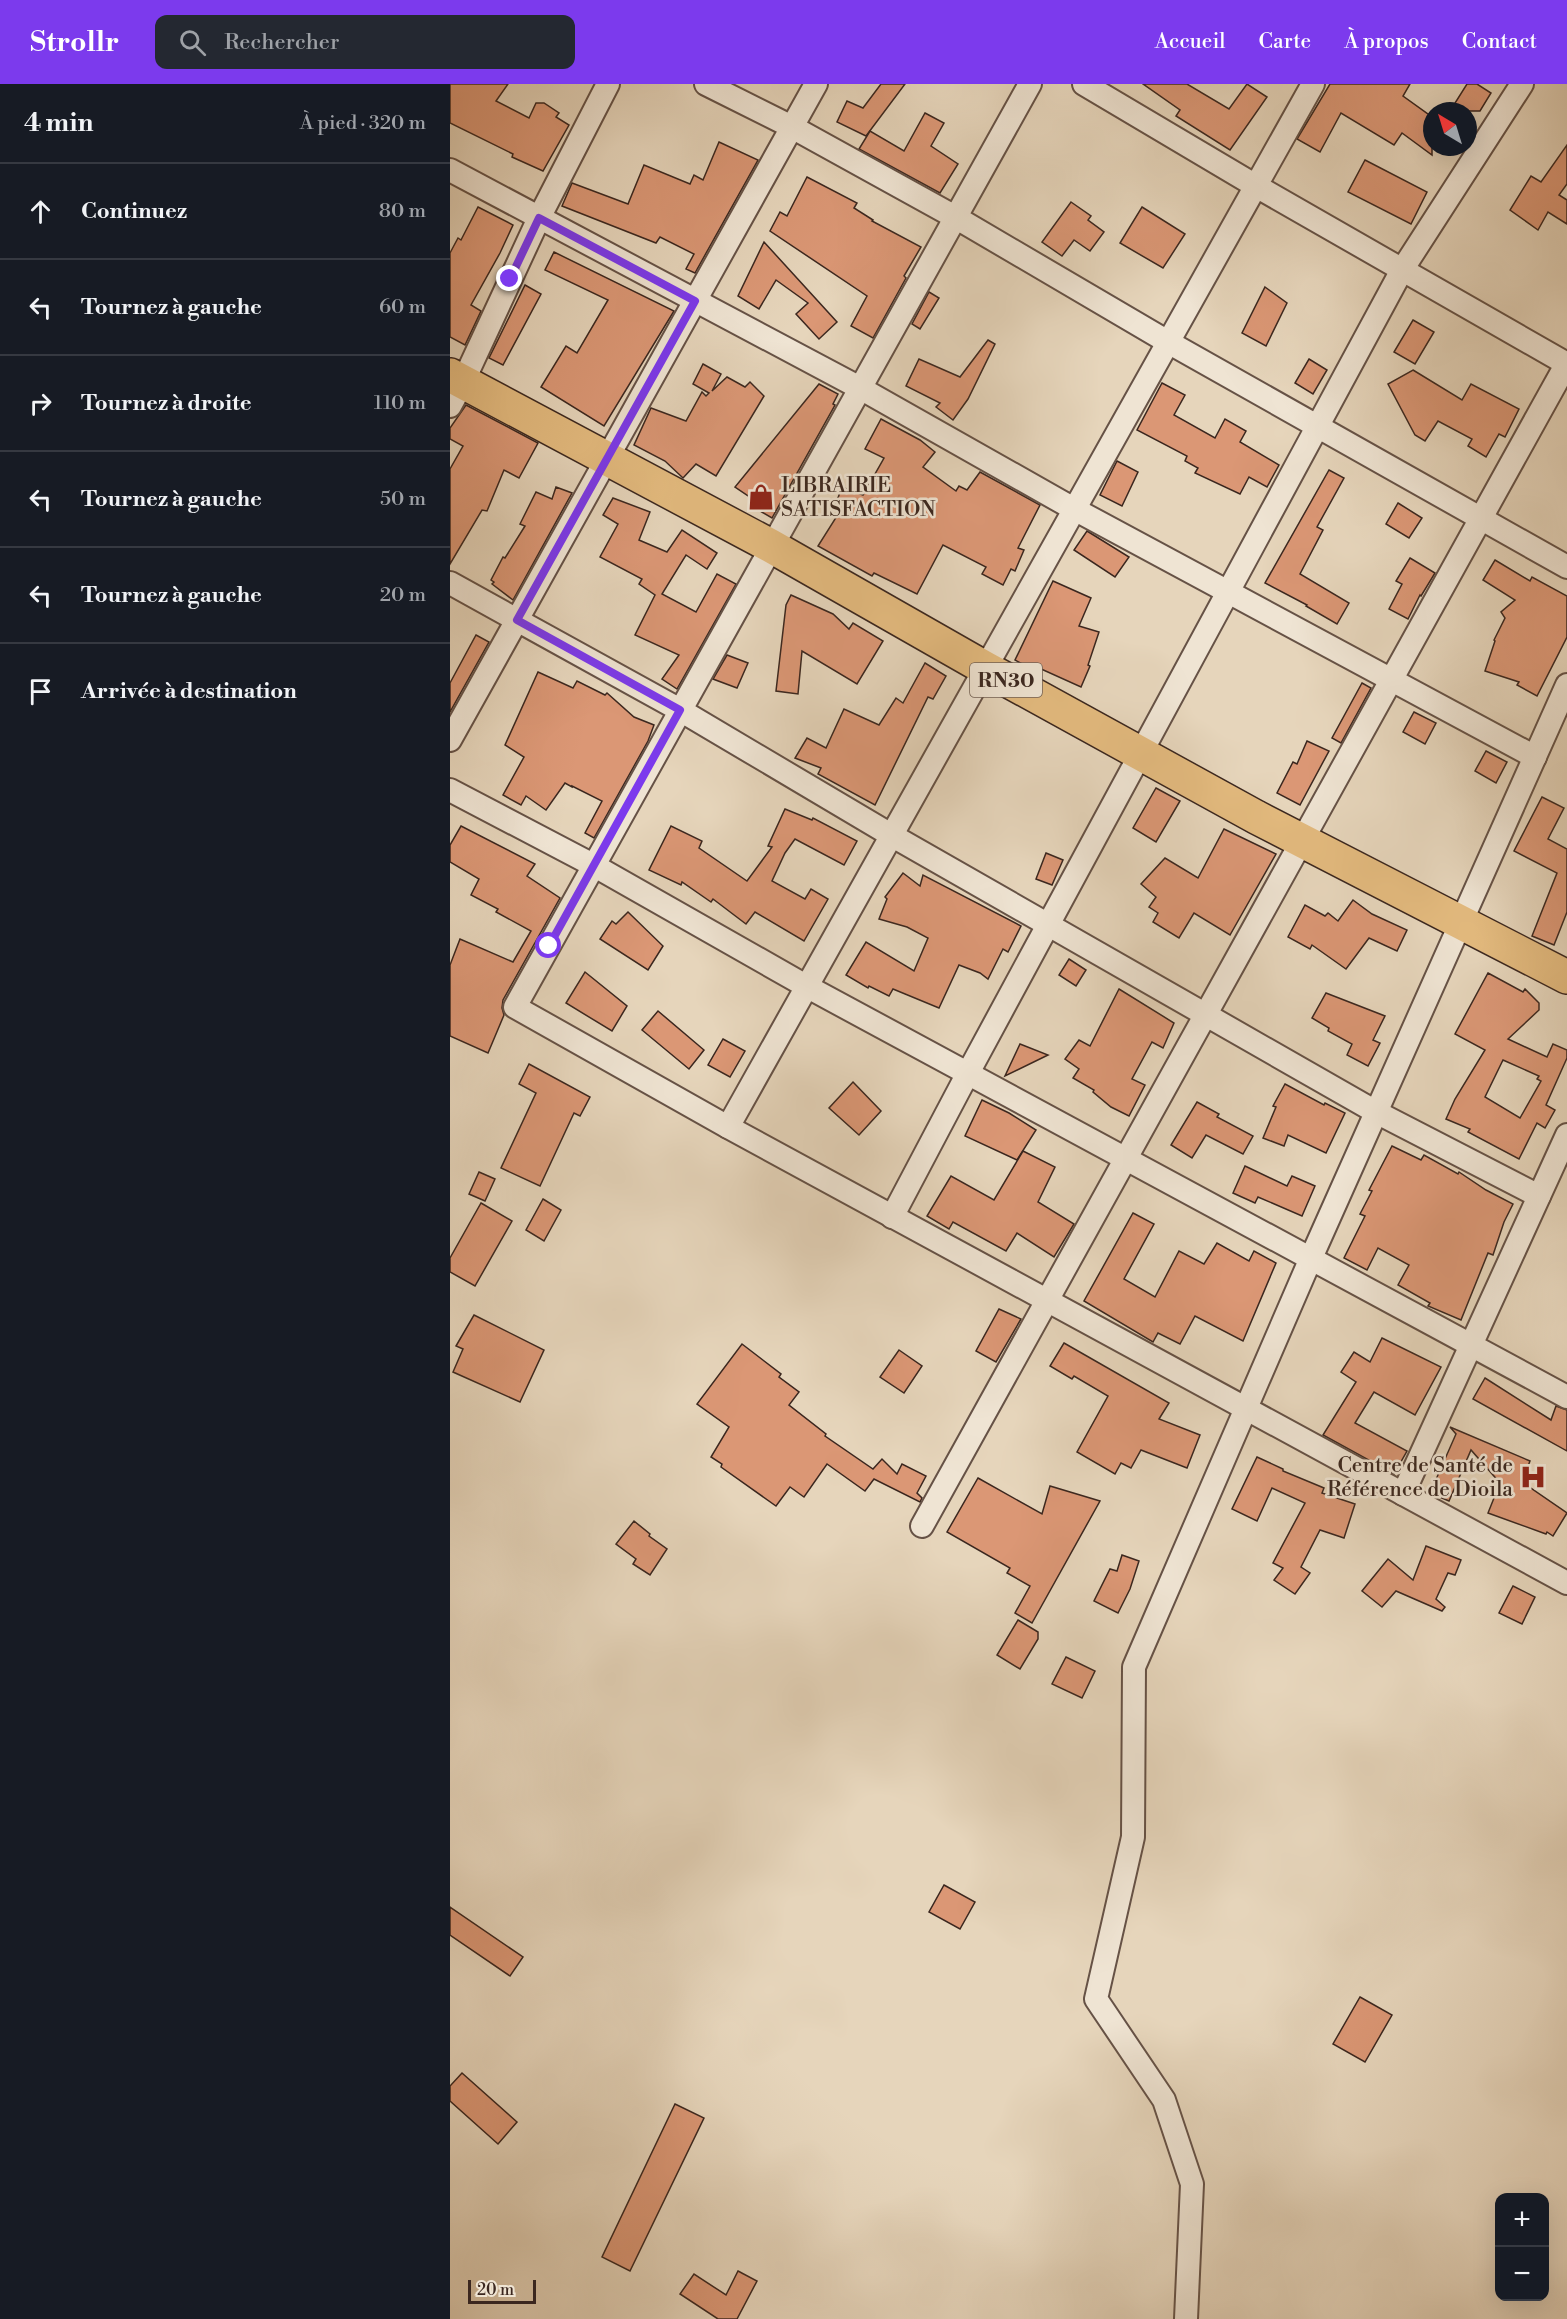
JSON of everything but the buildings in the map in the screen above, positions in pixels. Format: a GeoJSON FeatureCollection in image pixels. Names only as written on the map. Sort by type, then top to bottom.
{"type":"FeatureCollection","features":[{"type":"Feature","properties":{"kind":"main road","name":"RN30"},"geometry":{"type":"LineString","coordinates":[[454,388],[607,459],[771,546],[985,668],[1302,841],[1567,977]]}},
{"type":"Feature","properties":{"kind":"street"},"geometry":{"type":"LineString","coordinates":[[454,388],[608,84]]}},
{"type":"Feature","properties":{"kind":"street"},"geometry":{"type":"LineString","coordinates":[[706,84],[792,127],[956,217],[1168,342],[1567,567]]}},
{"type":"Feature","properties":{"kind":"street"},"geometry":{"type":"LineString","coordinates":[[450,740],[816,84]]}},
{"type":"Feature","properties":{"kind":"street"},"geometry":{"type":"LineString","coordinates":[[1030,84],[515,1007],[892,1217],[1567,1583]]}},
{"type":"Feature","properties":{"kind":"street"},"geometry":{"type":"LineString","coordinates":[[922,1526],[1567,363],[1256,186],[1084,84]]}},
{"type":"Feature","properties":{"kind":"street"},"geometry":{"type":"LineString","coordinates":[[728,1127],[1313,84]]}},
{"type":"Feature","properties":{"kind":"street"},"geometry":{"type":"LineString","coordinates":[[892,1217],[1402,270],[1522,84]]}},
{"type":"Feature","properties":{"kind":"street"},"geometry":{"type":"LineString","coordinates":[[450,170],[860,388],[1074,509],[1535,758]]}},
{"type":"Feature","properties":{"kind":"street"},"geometry":{"type":"LineString","coordinates":[[450,583],[680,710],[891,835],[1376,1112],[1539,1196]]}},
{"type":"Feature","properties":{"kind":"street"},"geometry":{"type":"LineString","coordinates":[[1186,2319],[1192,2184],[1164,2100],[1096,1999],[1133,1837],[1134,1667],[1311,1258],[1567,685]]}},
{"type":"Feature","properties":{"kind":"street"},"geometry":{"type":"LineString","coordinates":[[450,790],[593,865],[806,986],[1567,1397]]}},
{"type":"Feature","properties":{"kind":"street"},"geometry":{"type":"LineString","coordinates":[[1403,1494],[1567,1135]]}},
{"type":"Feature","properties":{"kind":"place","name":"LIBRAIRIE SATISFACTION"},"geometry":{"type":"Point","coordinates":[761,497]}},
{"type":"Feature","properties":{"kind":"place","name":"Centre de Santé de Référence de Dioila"},"geometry":{"type":"Point","coordinates":[1533,1477]}},
{"type":"Feature","properties":{"kind":"route"},"geometry":{"type":"LineString","coordinates":[[510,279],[539,218],[695,301],[517,620],[680,710],[549,946]]}}]}
